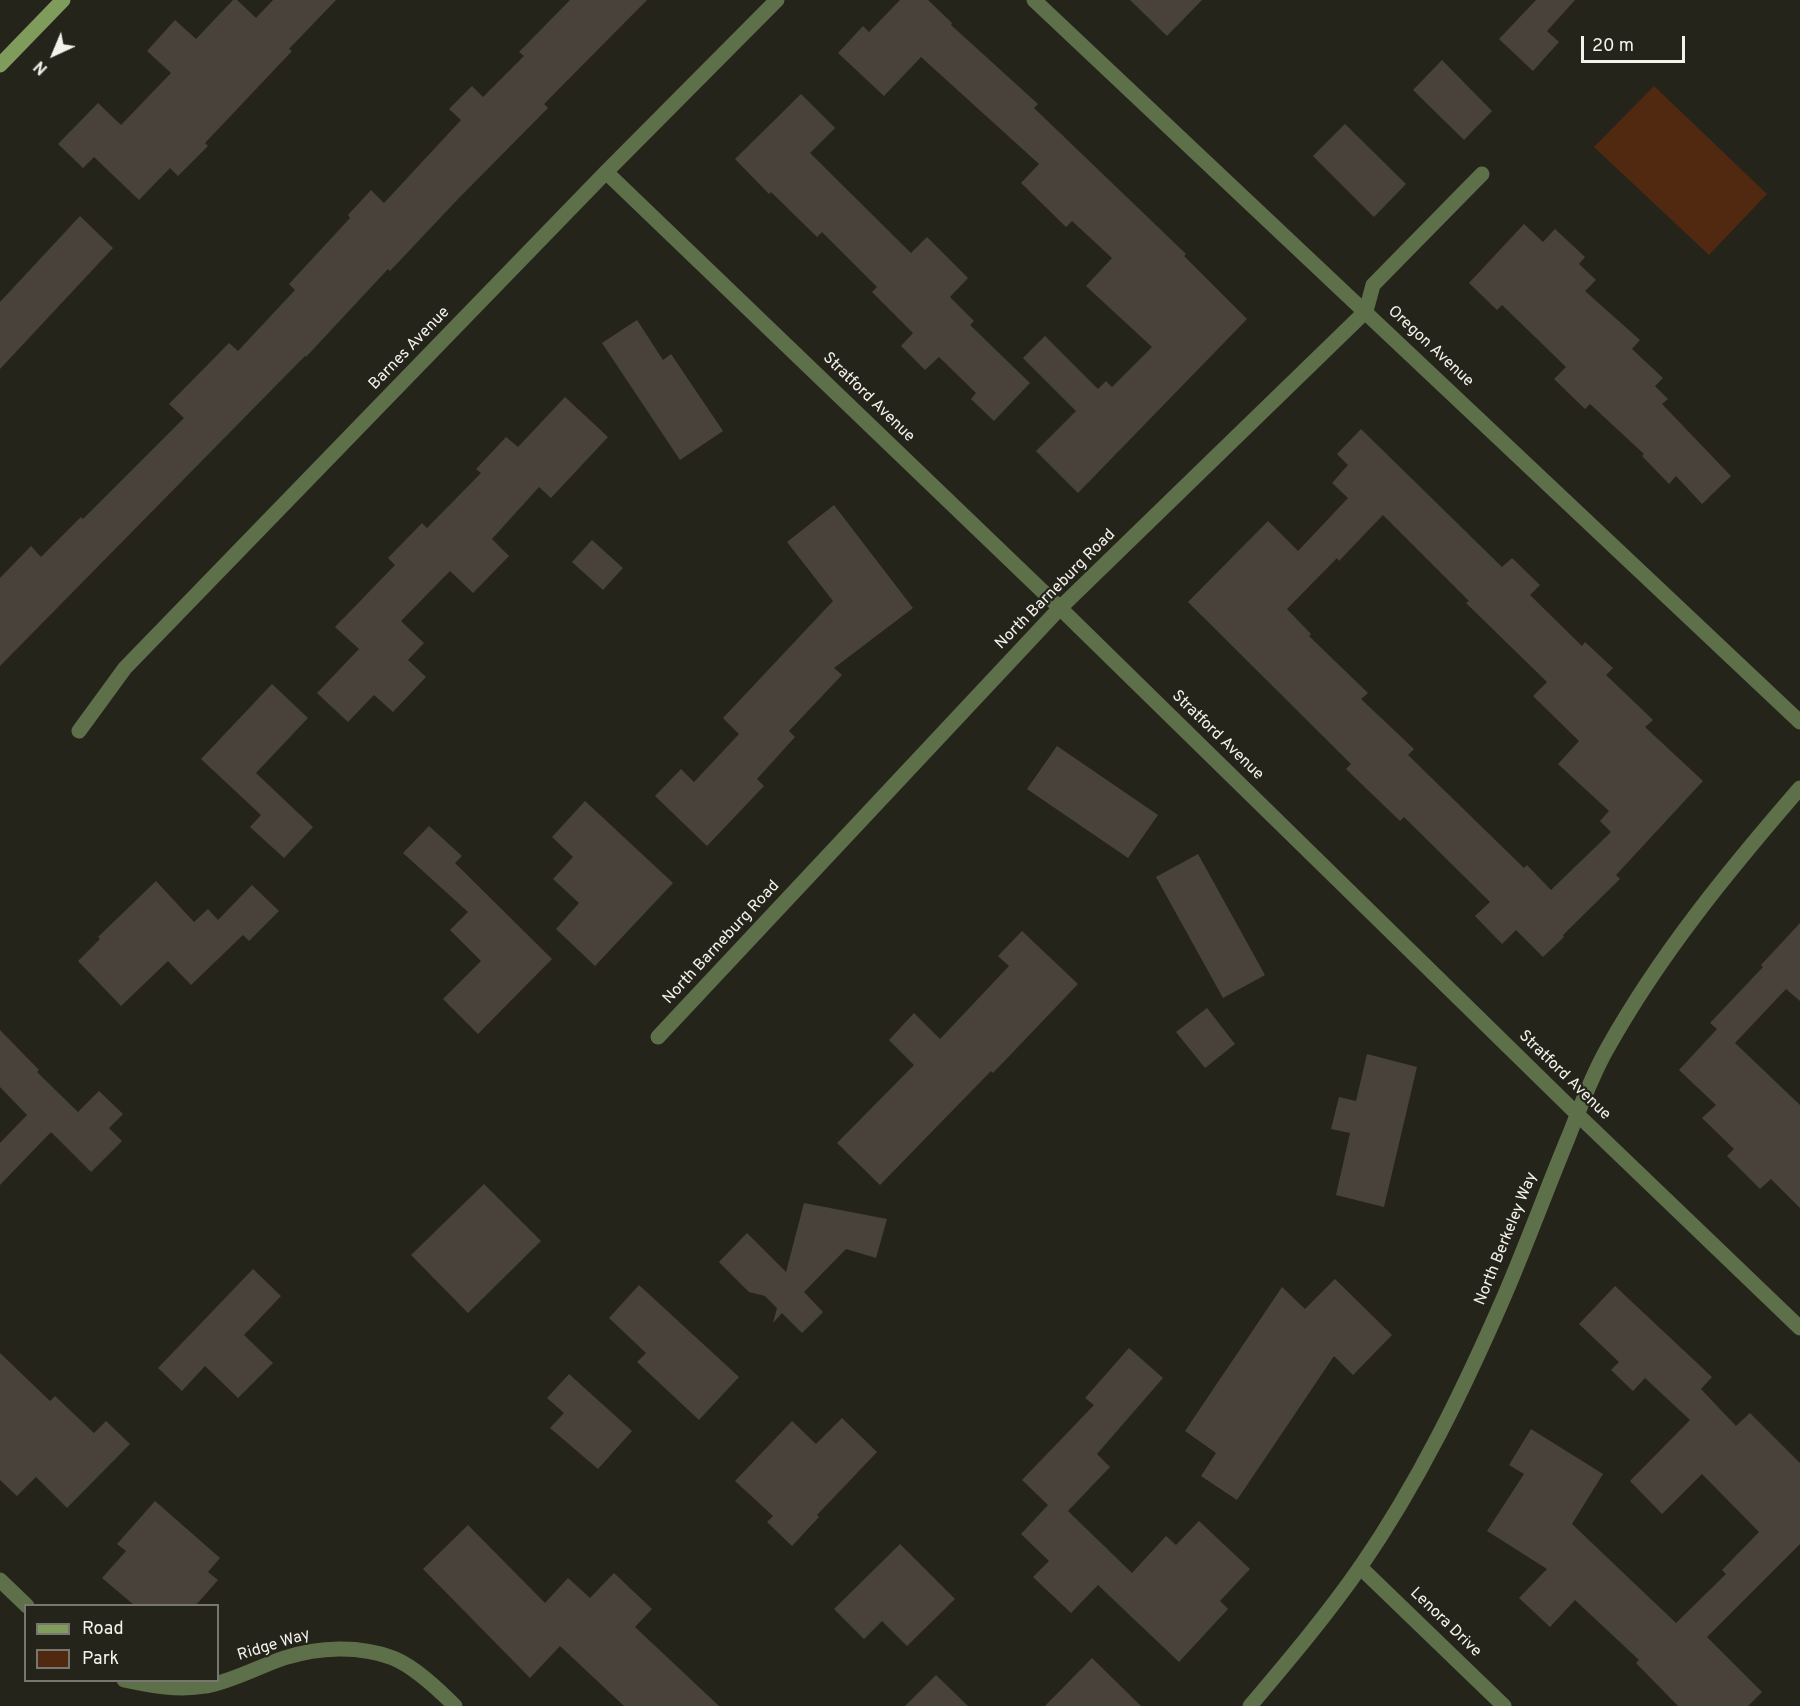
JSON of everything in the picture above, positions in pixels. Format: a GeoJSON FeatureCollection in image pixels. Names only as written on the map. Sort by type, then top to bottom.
{"type":"FeatureCollection","features":[{"type":"Feature","properties":{"kind":"street"},"geometry":{"type":"LineString","coordinates":[[0,65],[63,0]]}},
{"type":"Feature","properties":{"kind":"street","name":"Barnes Avenue"},"geometry":{"type":"LineString","coordinates":[[79,731],[125,668],[606,172],[777,0]]}},
{"type":"Feature","properties":{"kind":"street","name":"Oregon Avenue"},"geometry":{"type":"LineString","coordinates":[[1034,0],[1800,722]]}},
{"type":"Feature","properties":{"kind":"street","name":"Stratford Avenue"},"geometry":{"type":"LineString","coordinates":[[606,172],[1060,608],[1577,1114],[1800,1328]]}},
{"type":"Feature","properties":{"kind":"street","name":"North Barneburg Road"},"geometry":{"type":"LineString","coordinates":[[658,1037],[1060,608],[1366,311],[1373,285],[1482,174]]}},
{"type":"Feature","properties":{"kind":"street","name":"North Berkeley Way"},"geometry":{"type":"LineString","coordinates":[[1250,1706],[1360,1567],[1402,1501],[1471,1370],[1504,1296],[1577,1114],[1606,1050],[1651,978],[1702,904],[1800,788]]}},
{"type":"Feature","properties":{"kind":"street","name":"Lenora Drive"},"geometry":{"type":"LineString","coordinates":[[1360,1567],[1504,1706]]}},
{"type":"Feature","properties":{"kind":"street"},"geometry":{"type":"LineString","coordinates":[[0,1580],[26,1604]]}},
{"type":"Feature","properties":{"kind":"street","name":"Ridge Way"},"geometry":{"type":"LineString","coordinates":[[219,1682],[286,1657],[323,1649],[359,1649],[394,1659],[432,1684],[455,1706]]}},
{"type":"Feature","properties":{"kind":"street","name":"Ridge Way"},"geometry":{"type":"LineString","coordinates":[[136,1682],[180,1689],[208,1686],[219,1682]]}},
{"type":"Feature","properties":{"kind":"green space"},"geometry":{"type":"Polygon","coordinates":[[[1654,86],[1767,194],[1709,255],[1594,147],[1654,86]]]}},
{"type":"Feature","properties":{"kind":"building"},"geometry":{"type":"Polygon","coordinates":[[[233,0],[237,0],[256,18],[273,0],[336,0],[289,49],[292,51],[205,143],[208,146],[178,176],[170,168],[139,200],[94,157],[83,168],[58,144],[98,103],[121,125],[171,73],[147,51],[175,20],[196,39],[233,0]]]}},
{"type":"Feature","properties":{"kind":"building"},"geometry":{"type":"Polygon","coordinates":[[[570,0],[647,0],[544,104],[548,108],[390,271],[388,269],[306,357],[0,666],[0,578],[31,546],[41,557],[81,517],[83,519],[184,418],[169,404],[229,343],[238,351],[295,290],[289,284],[350,218],[348,215],[371,190],[384,203],[461,120],[449,109],[472,86],[483,97],[524,56],[519,52],[570,0]]]}},
{"type":"Feature","properties":{"kind":"building"},"geometry":{"type":"Polygon","coordinates":[[[900,0],[928,0],[952,23],[951,25],[1038,104],[1034,108],[1186,254],[1184,256],[1247,319],[1078,493],[1036,451],[1076,411],[1023,358],[1045,336],[1098,389],[1106,381],[1112,387],[1152,347],[1086,286],[1112,258],[1072,221],[1066,227],[1021,183],[1039,164],[921,57],[884,96],[838,53],[863,26],[869,32],[900,0]]]}},
{"type":"Feature","properties":{"kind":"building"},"geometry":{"type":"Polygon","coordinates":[[[1130,0],[1202,0],[1167,36],[1130,0]]]}},
{"type":"Feature","properties":{"kind":"building"},"geometry":{"type":"Polygon","coordinates":[[[1536,0],[1575,0],[1547,31],[1559,42],[1533,71],[1499,39],[1536,0]]]}},
{"type":"Feature","properties":{"kind":"building"},"geometry":{"type":"Polygon","coordinates":[[[1442,60],[1492,111],[1464,140],[1413,90],[1442,60]]]}},
{"type":"Feature","properties":{"kind":"building"},"geometry":{"type":"Polygon","coordinates":[[[801,94],[835,128],[810,153],[911,253],[927,237],[968,278],[950,297],[974,321],[970,325],[1030,383],[994,421],[971,399],[976,393],[939,357],[925,370],[901,346],[913,333],[872,292],[877,287],[822,232],[817,237],[771,192],[769,194],[735,159],[801,94]]]}},
{"type":"Feature","properties":{"kind":"building"},"geometry":{"type":"Polygon","coordinates":[[[1345,124],[1406,184],[1374,217],[1313,156],[1345,124]]]}},
{"type":"Feature","properties":{"kind":"building"},"geometry":{"type":"Polygon","coordinates":[[[80,216],[113,248],[0,369],[0,302],[80,216]]]}},
{"type":"Feature","properties":{"kind":"building"},"geometry":{"type":"Polygon","coordinates":[[[1524,224],[1543,242],[1555,229],[1585,257],[1579,264],[1596,280],[1585,291],[1640,340],[1632,349],[1663,378],[1655,386],[1668,399],[1662,404],[1731,476],[1702,504],[1676,476],[1669,484],[1642,456],[1644,454],[1590,404],[1585,409],[1554,379],[1566,367],[1502,305],[1497,310],[1469,283],[1524,224]]]}},
{"type":"Feature","properties":{"kind":"building"},"geometry":{"type":"Polygon","coordinates":[[[637,320],[663,360],[671,354],[723,431],[680,460],[602,343],[637,320]]]}},
{"type":"Feature","properties":{"kind":"building"},"geometry":{"type":"Polygon","coordinates":[[[565,397],[608,437],[551,498],[539,487],[492,539],[509,556],[473,593],[450,571],[401,621],[424,643],[408,660],[426,677],[393,712],[374,695],[348,722],[317,693],[359,649],[335,627],[395,565],[388,558],[422,523],[427,528],[481,473],[476,469],[506,437],[518,447],[565,397]]]}},
{"type":"Feature","properties":{"kind":"building"},"geometry":{"type":"Polygon","coordinates":[[[1361,429],[1502,567],[1512,558],[1540,585],[1530,595],[1582,646],[1585,642],[1613,668],[1606,675],[1653,720],[1645,727],[1703,781],[1616,875],[1620,879],[1543,957],[1516,930],[1502,944],[1475,916],[1490,902],[1404,817],[1400,821],[1346,769],[1351,764],[1188,602],[1268,521],[1298,551],[1348,498],[1332,483],[1348,465],[1337,454],[1361,429]],[[1383,515],[1339,561],[1337,558],[1287,609],[1311,634],[1309,636],[1368,693],[1361,699],[1414,749],[1408,755],[1524,868],[1527,865],[1551,890],[1611,832],[1600,821],[1609,811],[1558,764],[1579,741],[1533,696],[1547,682],[1466,603],[1469,601],[1383,515]]]}},
{"type":"Feature","properties":{"kind":"building"},"geometry":{"type":"Polygon","coordinates":[[[834,505],[913,608],[834,668],[842,675],[789,731],[795,737],[757,779],[764,786],[707,846],[655,796],[681,769],[694,782],[739,734],[723,718],[833,601],[787,542],[834,505]]]}},
{"type":"Feature","properties":{"kind":"building"},"geometry":{"type":"Polygon","coordinates":[[[592,540],[623,568],[603,590],[572,562],[592,540]]]}},
{"type":"Feature","properties":{"kind":"building"},"geometry":{"type":"Polygon","coordinates":[[[272,684],[308,718],[256,773],[313,827],[284,858],[250,827],[261,815],[201,759],[272,684]]]}},
{"type":"Feature","properties":{"kind":"building"},"geometry":{"type":"Polygon","coordinates":[[[1057,746],[1158,815],[1128,858],[1027,789],[1057,746]]]}},
{"type":"Feature","properties":{"kind":"building"},"geometry":{"type":"Polygon","coordinates":[[[585,801],[673,883],[595,966],[556,929],[579,903],[553,879],[573,857],[552,837],[585,801]]]}},
{"type":"Feature","properties":{"kind":"building"},"geometry":{"type":"Polygon","coordinates":[[[429,826],[462,856],[455,863],[552,959],[478,1034],[443,999],[481,961],[450,930],[468,912],[403,853],[429,826]]]}},
{"type":"Feature","properties":{"kind":"building"},"geometry":{"type":"Polygon","coordinates":[[[1198,854],[1265,975],[1223,998],[1156,877],[1198,854]]]}},
{"type":"Feature","properties":{"kind":"building"},"geometry":{"type":"Polygon","coordinates":[[[156,881],[194,922],[208,909],[218,920],[252,885],[279,911],[249,941],[243,935],[191,985],[168,961],[121,1006],[78,961],[100,939],[98,937],[156,881]]]}},
{"type":"Feature","properties":{"kind":"building"},"geometry":{"type":"Polygon","coordinates":[[[1800,923],[1800,1001],[1786,989],[1735,1043],[1800,1105],[1800,1208],[1771,1179],[1760,1189],[1727,1156],[1734,1149],[1702,1118],[1716,1105],[1679,1070],[1717,1029],[1710,1023],[1763,967],[1761,965],[1800,923]]]}},
{"type":"Feature","properties":{"kind":"building"},"geometry":{"type":"Polygon","coordinates":[[[1022,931],[1078,984],[993,1073],[991,1071],[880,1185],[837,1143],[914,1065],[889,1040],[914,1013],[940,1039],[1009,966],[998,956],[1022,931]]]}},
{"type":"Feature","properties":{"kind":"building"},"geometry":{"type":"Polygon","coordinates":[[[1207,1008],[1235,1044],[1205,1068],[1176,1032],[1207,1008]]]}},
{"type":"Feature","properties":{"kind":"building"},"geometry":{"type":"Polygon","coordinates":[[[0,1030],[39,1070],[37,1072],[78,1112],[99,1091],[123,1114],[109,1128],[122,1141],[91,1172],[51,1132],[0,1185],[0,1143],[27,1115],[0,1087],[0,1030]]]}},
{"type":"Feature","properties":{"kind":"building"},"geometry":{"type":"Polygon","coordinates":[[[1367,1054],[1417,1067],[1384,1207],[1336,1195],[1350,1133],[1331,1129],[1339,1097],[1356,1101],[1367,1054]]]}},
{"type":"Feature","properties":{"kind":"building"},"geometry":{"type":"Polygon","coordinates":[[[484,1184],[541,1241],[468,1313],[411,1255],[484,1184]]]}},
{"type":"Feature","properties":{"kind":"building"},"geometry":{"type":"Polygon","coordinates":[[[804,1203],[887,1219],[876,1258],[846,1249],[804,1292],[823,1312],[802,1333],[782,1313],[773,1323],[777,1308],[765,1296],[749,1292],[719,1262],[747,1233],[786,1272],[804,1203]]]}},
{"type":"Feature","properties":{"kind":"building"},"geometry":{"type":"Polygon","coordinates":[[[253,1269],[281,1296],[244,1335],[273,1363],[238,1398],[205,1366],[182,1391],[158,1368],[253,1269]]]}},
{"type":"Feature","properties":{"kind":"building"},"geometry":{"type":"Polygon","coordinates":[[[1335,1279],[1392,1335],[1353,1375],[1334,1356],[1237,1500],[1201,1476],[1216,1453],[1185,1431],[1282,1287],[1305,1309],[1335,1279]]]}},
{"type":"Feature","properties":{"kind":"building"},"geometry":{"type":"Polygon","coordinates":[[[639,1285],[739,1377],[699,1420],[637,1362],[646,1353],[609,1318],[639,1285]]]}},
{"type":"Feature","properties":{"kind":"building"},"geometry":{"type":"Polygon","coordinates":[[[1615,1286],[1712,1377],[1701,1389],[1736,1426],[1750,1413],[1800,1463],[1800,1544],[1707,1637],[1762,1692],[1748,1706],[1678,1706],[1636,1663],[1639,1660],[1575,1600],[1550,1627],[1519,1598],[1547,1569],[1487,1531],[1524,1474],[1509,1465],[1531,1429],[1603,1474],[1572,1524],[1676,1623],[1726,1574],[1722,1570],[1759,1532],[1702,1474],[1662,1514],[1630,1481],[1690,1420],[1645,1378],[1633,1391],[1611,1370],[1619,1362],[1579,1324],[1615,1286]]]}},
{"type":"Feature","properties":{"kind":"building"},"geometry":{"type":"Polygon","coordinates":[[[1129,1348],[1163,1378],[1097,1454],[1110,1467],[1068,1511],[1132,1573],[1166,1536],[1176,1545],[1199,1521],[1250,1569],[1220,1601],[1228,1609],[1179,1662],[1098,1585],[1071,1613],[1033,1577],[1049,1561],[1021,1534],[1048,1505],[1022,1480],[1094,1405],[1085,1398],[1129,1348]]]}},
{"type":"Feature","properties":{"kind":"building"},"geometry":{"type":"Polygon","coordinates":[[[0,1353],[50,1401],[55,1396],[94,1433],[106,1421],[130,1444],[67,1508],[36,1477],[17,1496],[0,1480],[0,1353]]]}},
{"type":"Feature","properties":{"kind":"building"},"geometry":{"type":"Polygon","coordinates":[[[569,1374],[632,1431],[598,1469],[550,1428],[564,1413],[547,1398],[569,1374]]]}},
{"type":"Feature","properties":{"kind":"building"},"geometry":{"type":"Polygon","coordinates":[[[842,1418],[877,1452],[817,1515],[819,1517],[792,1546],[767,1522],[773,1516],[735,1481],[792,1421],[816,1444],[842,1418]]]}},
{"type":"Feature","properties":{"kind":"building"},"geometry":{"type":"Polygon","coordinates":[[[155,1501],[220,1558],[208,1572],[218,1580],[197,1604],[133,1604],[102,1578],[126,1551],[117,1544],[155,1501]]]}},
{"type":"Feature","properties":{"kind":"building"},"geometry":{"type":"Polygon","coordinates":[[[468,1525],[545,1603],[568,1578],[590,1598],[614,1573],[652,1609],[635,1627],[719,1706],[624,1706],[560,1646],[530,1678],[423,1569],[468,1525]]]}},
{"type":"Feature","properties":{"kind":"building"},"geometry":{"type":"Polygon","coordinates":[[[900,1544],[955,1599],[907,1646],[882,1621],[864,1639],[834,1609],[900,1544]]]}},
{"type":"Feature","properties":{"kind":"building"},"geometry":{"type":"Polygon","coordinates":[[[1092,1658],[1141,1706],[1045,1706],[1092,1658]]]}},
{"type":"Feature","properties":{"kind":"building"},"geometry":{"type":"Polygon","coordinates":[[[936,1675],[968,1706],[905,1706],[936,1675]]]}}]}
